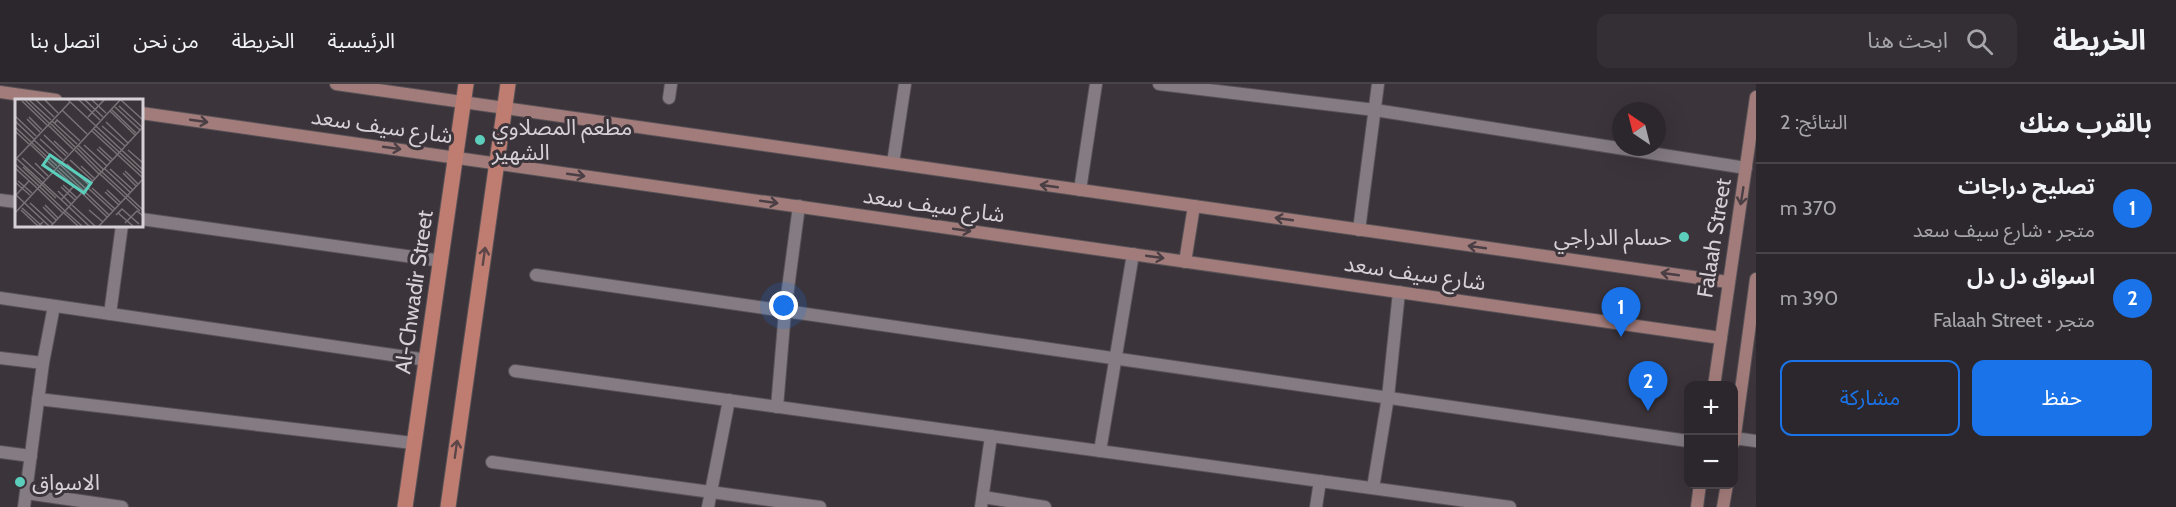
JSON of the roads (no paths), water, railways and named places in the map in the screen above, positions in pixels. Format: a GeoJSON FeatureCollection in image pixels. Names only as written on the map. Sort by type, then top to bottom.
{"type":"FeatureCollection","features":[{"type":"Feature","properties":{"kind":"main road","name":"Al-Chwadir Street"},"geometry":{"type":"LineString","coordinates":[[405,507],[466,84]]}},
{"type":"Feature","properties":{"kind":"main road"},"geometry":{"type":"LineString","coordinates":[[448,507],[508,84]]}},
{"type":"Feature","properties":{"kind":"street","name":"شارع سيف سعد"},"geometry":{"type":"LineString","coordinates":[[336,84],[1728,282]]}},
{"type":"Feature","properties":{"kind":"street"},"geometry":{"type":"LineString","coordinates":[[669,98],[671,84]]}},
{"type":"Feature","properties":{"kind":"street"},"geometry":{"type":"LineString","coordinates":[[893,164],[905,84]]}},
{"type":"Feature","properties":{"kind":"street"},"geometry":{"type":"LineString","coordinates":[[1080,190],[1096,84]]}},
{"type":"Feature","properties":{"kind":"street"},"geometry":{"type":"LineString","coordinates":[[1159,84],[1375,110],[1746,168]]}},
{"type":"Feature","properties":{"kind":"street"},"geometry":{"type":"LineString","coordinates":[[1359,230],[1378,84]]}},
{"type":"Feature","properties":{"kind":"street"},"geometry":{"type":"LineString","coordinates":[[0,92],[49,99]]}},
{"type":"Feature","properties":{"kind":"street","name":"Falaah Street"},"geometry":{"type":"LineString","coordinates":[[1715,381],[1756,97]]}},
{"type":"Feature","properties":{"kind":"street","name":"شارع سيف سعد"},"geometry":{"type":"LineString","coordinates":[[142,113],[1721,338]]}},
{"type":"Feature","properties":{"kind":"street"},"geometry":{"type":"LineString","coordinates":[[0,200],[15,202]]}},
{"type":"Feature","properties":{"kind":"street"},"geometry":{"type":"LineString","coordinates":[[1185,262],[1194,206]]}},
{"type":"Feature","properties":{"kind":"street"},"geometry":{"type":"LineString","coordinates":[[777,407],[785,311],[799,207]]}},
{"type":"Feature","properties":{"kind":"street"},"geometry":{"type":"LineString","coordinates":[[142,219],[442,261]]}},
{"type":"Feature","properties":{"kind":"street"},"geometry":{"type":"LineString","coordinates":[[110,314],[122,226]]}},
{"type":"Feature","properties":{"kind":"street"},"geometry":{"type":"LineString","coordinates":[[1100,451],[1133,254]]}},
{"type":"Feature","properties":{"kind":"street"},"geometry":{"type":"LineString","coordinates":[[536,275],[1684,440]]}},
{"type":"Feature","properties":{"kind":"street"},"geometry":{"type":"LineString","coordinates":[[1735,435],[1753,333],[1756,281]]}},
{"type":"Feature","properties":{"kind":"street"},"geometry":{"type":"LineString","coordinates":[[1373,488],[1388,397],[1399,292]]}},
{"type":"Feature","properties":{"kind":"street"},"geometry":{"type":"LineString","coordinates":[[0,298],[427,360]]}},
{"type":"Feature","properties":{"kind":"street"},"geometry":{"type":"LineString","coordinates":[[24,507],[43,363],[54,306]]}},
{"type":"Feature","properties":{"kind":"street"},"geometry":{"type":"LineString","coordinates":[[0,358],[43,363]]}},
{"type":"Feature","properties":{"kind":"street"},"geometry":{"type":"LineString","coordinates":[[515,371],[1510,507]]}},
{"type":"Feature","properties":{"kind":"street"},"geometry":{"type":"LineString","coordinates":[[38,399],[413,443]]}},
{"type":"Feature","properties":{"kind":"street"},"geometry":{"type":"LineString","coordinates":[[708,507],[729,400]]}},
{"type":"Feature","properties":{"kind":"street"},"geometry":{"type":"LineString","coordinates":[[991,436],[982,502],[1045,507]]}},
{"type":"Feature","properties":{"kind":"street"},"geometry":{"type":"LineString","coordinates":[[1738,440],[1756,441]]}},
{"type":"Feature","properties":{"kind":"street"},"geometry":{"type":"LineString","coordinates":[[0,452],[31,456]]}},
{"type":"Feature","properties":{"kind":"street"},"geometry":{"type":"LineString","coordinates":[[492,462],[820,507]]}},
{"type":"Feature","properties":{"kind":"street"},"geometry":{"type":"LineString","coordinates":[[1316,507],[1320,481]]}},
{"type":"Feature","properties":{"kind":"street"},"geometry":{"type":"LineString","coordinates":[[1696,507],[1699,489]]}},
{"type":"Feature","properties":{"kind":"street"},"geometry":{"type":"LineString","coordinates":[[1723,507],[1726,489]]}},
{"type":"Feature","properties":{"kind":"street"},"geometry":{"type":"LineString","coordinates":[[26,493],[122,507]]}},
{"type":"Feature","properties":{"kind":"place","name":"مطعم المصلاوي الشهير"},"geometry":{"type":"Point","coordinates":[480,140]}},
{"type":"Feature","properties":{"kind":"place","name":"حسام الدراجي"},"geometry":{"type":"Point","coordinates":[1684,237]}},
{"type":"Feature","properties":{"kind":"place","name":"تصليح دراجات"},"geometry":{"type":"Point","coordinates":[1621,337]}},
{"type":"Feature","properties":{"kind":"place","name":"اسواق دل دل"},"geometry":{"type":"Point","coordinates":[1648,411]}},
{"type":"Feature","properties":{"kind":"place","name":"الاسواق"},"geometry":{"type":"Point","coordinates":[20,482]}}]}
